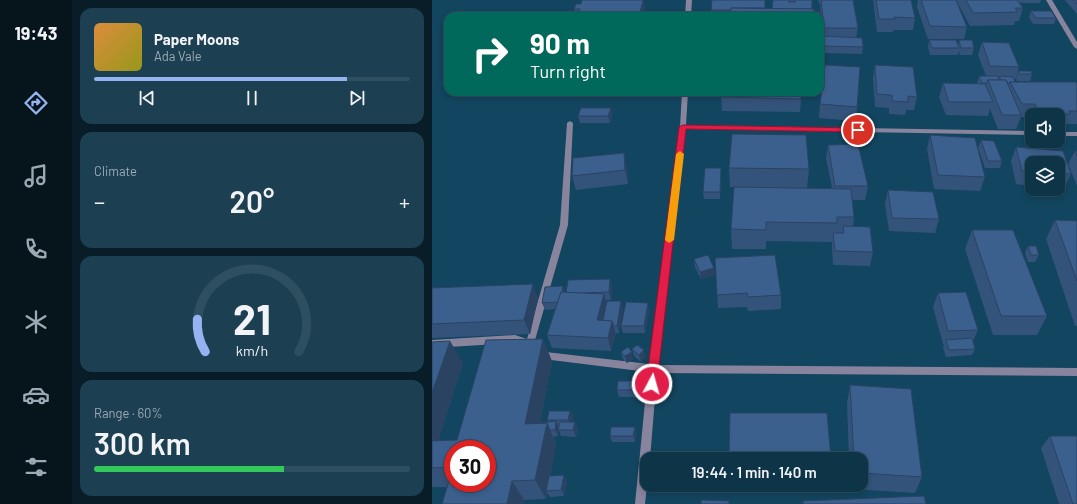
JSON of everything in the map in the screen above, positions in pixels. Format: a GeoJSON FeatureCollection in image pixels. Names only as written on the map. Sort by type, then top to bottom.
{"type":"FeatureCollection","features":[{"type":"Feature","properties":{"kind":"street"},"geometry":{"type":"LineString","coordinates":[[688,12],[689,0]]}},
{"type":"Feature","properties":{"kind":"street"},"geometry":{"type":"LineString","coordinates":[[1049,0],[1077,47]]}},
{"type":"Feature","properties":{"kind":"street"},"geometry":{"type":"LineString","coordinates":[[640,504],[653,369],[683,127],[684,96]]}},
{"type":"Feature","properties":{"kind":"street"},"geometry":{"type":"LineString","coordinates":[[530,344],[564,225],[570,122]]}},
{"type":"Feature","properties":{"kind":"street"},"geometry":{"type":"LineString","coordinates":[[683,127],[1025,133]]}},
{"type":"Feature","properties":{"kind":"street"},"geometry":{"type":"LineString","coordinates":[[1065,134],[1077,134]]}},
{"type":"Feature","properties":{"kind":"street"},"geometry":{"type":"LineString","coordinates":[[432,344],[515,339],[536,346],[543,355],[653,369],[1077,372]]}},
{"type":"Feature","properties":{"kind":"building"},"geometry":{"type":"Polygon","coordinates":[[[582,0],[643,0],[640,12],[579,12],[580,9],[574,9],[576,4],[581,4],[582,0]]]}},
{"type":"Feature","properties":{"kind":"building"},"geometry":{"type":"Polygon","coordinates":[[[712,0],[765,0],[765,8],[731,8],[731,10],[711,10],[712,0]]]}},
{"type":"Feature","properties":{"kind":"building"},"geometry":{"type":"Polygon","coordinates":[[[773,0],[789,0],[789,2],[795,2],[795,0],[812,0],[812,9],[772,9],[773,0]]]}},
{"type":"Feature","properties":{"kind":"building"},"geometry":{"type":"Polygon","coordinates":[[[821,0],[853,0],[858,28],[824,28],[824,12],[822,12],[821,0]]]}},
{"type":"Feature","properties":{"kind":"building"},"geometry":{"type":"Polygon","coordinates":[[[876,0],[911,0],[915,18],[894,17],[895,19],[879,19],[876,0]]]}},
{"type":"Feature","properties":{"kind":"building"},"geometry":{"type":"Polygon","coordinates":[[[921,0],[956,0],[967,27],[930,26],[921,0]]]}},
{"type":"Feature","properties":{"kind":"building"},"geometry":{"type":"Polygon","coordinates":[[[966,0],[1017,0],[1023,8],[1015,8],[1018,12],[973,13],[966,0]]]}},
{"type":"Feature","properties":{"kind":"building"},"geometry":{"type":"Polygon","coordinates":[[[731,8],[814,9],[814,12],[730,12],[731,8]]]}},
{"type":"Feature","properties":{"kind":"building"},"geometry":{"type":"Polygon","coordinates":[[[1031,11],[1051,11],[1056,18],[1036,18],[1031,11]]]}},
{"type":"Feature","properties":{"kind":"building"},"geometry":{"type":"Polygon","coordinates":[[[824,36],[862,38],[863,47],[824,46],[824,36]]]}},
{"type":"Feature","properties":{"kind":"building"},"geometry":{"type":"Polygon","coordinates":[[[929,40],[956,40],[959,48],[932,48],[929,40]]]}},
{"type":"Feature","properties":{"kind":"building"},"geometry":{"type":"Polygon","coordinates":[[[959,40],[972,40],[974,48],[961,48],[959,40]]]}},
{"type":"Feature","properties":{"kind":"building"},"geometry":{"type":"Polygon","coordinates":[[[982,42],[1009,43],[1019,67],[990,66],[982,42]]]}},
{"type":"Feature","properties":{"kind":"building"},"geometry":{"type":"Polygon","coordinates":[[[825,65],[860,67],[857,107],[820,104],[821,96],[824,96],[825,65]]]}},
{"type":"Feature","properties":{"kind":"building"},"geometry":{"type":"Polygon","coordinates":[[[875,65],[913,67],[917,97],[908,96],[908,102],[892,101],[892,95],[877,94],[875,65]]]}},
{"type":"Feature","properties":{"kind":"building"},"geometry":{"type":"Polygon","coordinates":[[[1018,71],[1031,71],[1032,74],[1020,74],[1018,71]]]}},
{"type":"Feature","properties":{"kind":"building"},"geometry":{"type":"Polygon","coordinates":[[[979,76],[998,76],[999,80],[988,80],[987,83],[982,83],[979,76]]]}},
{"type":"Feature","properties":{"kind":"building"},"geometry":{"type":"Polygon","coordinates":[[[999,76],[1013,77],[1015,82],[1008,83],[1006,80],[1001,80],[999,76]]]}},
{"type":"Feature","properties":{"kind":"building"},"geometry":{"type":"Polygon","coordinates":[[[988,80],[1006,80],[1021,115],[1002,115],[988,80]]]}},
{"type":"Feature","properties":{"kind":"building"},"geometry":{"type":"Polygon","coordinates":[[[1010,82],[1076,82],[1077,84],[1077,111],[1069,111],[1070,114],[1065,114],[1065,108],[1037,108],[1035,104],[1022,104],[1010,82]]]}},
{"type":"Feature","properties":{"kind":"building"},"geometry":{"type":"Polygon","coordinates":[[[943,83],[985,84],[993,102],[949,102],[943,83]]]}},
{"type":"Feature","properties":{"kind":"building"},"geometry":{"type":"Polygon","coordinates":[[[801,96],[801,99],[721,97],[801,96]]]}},
{"type":"Feature","properties":{"kind":"building"},"geometry":{"type":"Polygon","coordinates":[[[581,108],[611,108],[608,116],[578,116],[581,108]]]}},
{"type":"Feature","properties":{"kind":"building"},"geometry":{"type":"Polygon","coordinates":[[[732,134],[806,135],[809,169],[729,168],[732,134]]]}},
{"type":"Feature","properties":{"kind":"building"},"geometry":{"type":"Polygon","coordinates":[[[930,135],[975,138],[985,177],[938,175],[930,135]]]}},
{"type":"Feature","properties":{"kind":"building"},"geometry":{"type":"Polygon","coordinates":[[[981,140],[994,141],[1002,161],[988,161],[981,140]]]}},
{"type":"Feature","properties":{"kind":"building"},"geometry":{"type":"Polygon","coordinates":[[[858,144],[868,186],[835,186],[828,145],[858,144]]]}},
{"type":"Feature","properties":{"kind":"building"},"geometry":{"type":"Polygon","coordinates":[[[1016,147],[1063,151],[1065,156],[1025,156],[1025,171],[1022,171],[1016,147]]]}},
{"type":"Feature","properties":{"kind":"building"},"geometry":{"type":"Polygon","coordinates":[[[624,153],[625,170],[572,176],[573,158],[624,153]]]}},
{"type":"Feature","properties":{"kind":"building"},"geometry":{"type":"Polygon","coordinates":[[[1065,157],[1071,174],[1065,174],[1065,157]]]}},
{"type":"Feature","properties":{"kind":"building"},"geometry":{"type":"Polygon","coordinates":[[[705,168],[721,168],[720,192],[703,192],[705,168]]]}},
{"type":"Feature","properties":{"kind":"building"},"geometry":{"type":"Polygon","coordinates":[[[734,187],[851,189],[854,217],[837,217],[837,223],[766,222],[766,230],[731,229],[734,187]]]}},
{"type":"Feature","properties":{"kind":"building"},"geometry":{"type":"Polygon","coordinates":[[[888,190],[933,192],[939,219],[892,218],[888,190]]]}},
{"type":"Feature","properties":{"kind":"building"},"geometry":{"type":"Polygon","coordinates":[[[1055,220],[1077,221],[1077,281],[1055,220]]]}},
{"type":"Feature","properties":{"kind":"building"},"geometry":{"type":"Polygon","coordinates":[[[843,226],[870,227],[873,252],[835,251],[833,233],[844,233],[843,226]]]}},
{"type":"Feature","properties":{"kind":"building"},"geometry":{"type":"Polygon","coordinates":[[[972,230],[1013,230],[1047,316],[1001,316],[972,230]]]}},
{"type":"Feature","properties":{"kind":"building"},"geometry":{"type":"Polygon","coordinates":[[[1028,246],[1036,246],[1039,255],[1031,255],[1028,246]]]}},
{"type":"Feature","properties":{"kind":"building"},"geometry":{"type":"Polygon","coordinates":[[[708,255],[714,268],[700,272],[694,259],[708,255]]]}},
{"type":"Feature","properties":{"kind":"building"},"geometry":{"type":"Polygon","coordinates":[[[775,255],[781,295],[748,297],[747,293],[717,295],[715,258],[775,255]]]}},
{"type":"Feature","properties":{"kind":"building"},"geometry":{"type":"Polygon","coordinates":[[[610,279],[609,292],[566,293],[568,280],[610,279]]]}},
{"type":"Feature","properties":{"kind":"building"},"geometry":{"type":"Polygon","coordinates":[[[533,284],[524,320],[432,324],[432,288],[533,284]]]}},
{"type":"Feature","properties":{"kind":"building"},"geometry":{"type":"Polygon","coordinates":[[[563,286],[558,302],[542,303],[545,287],[563,286]]]}},
{"type":"Feature","properties":{"kind":"building"},"geometry":{"type":"Polygon","coordinates":[[[561,292],[604,294],[597,320],[612,321],[608,338],[547,335],[561,292]]]}},
{"type":"Feature","properties":{"kind":"building"},"geometry":{"type":"Polygon","coordinates":[[[966,292],[978,330],[948,331],[938,293],[966,292]]]}},
{"type":"Feature","properties":{"kind":"building"},"geometry":{"type":"Polygon","coordinates":[[[607,301],[621,301],[617,326],[614,326],[612,321],[603,320],[607,301]]]}},
{"type":"Feature","properties":{"kind":"building"},"geometry":{"type":"Polygon","coordinates":[[[626,302],[648,303],[644,326],[621,326],[626,302]]]}},
{"type":"Feature","properties":{"kind":"building"},"geometry":{"type":"Polygon","coordinates":[[[972,338],[975,349],[949,350],[946,340],[972,338]]]}},
{"type":"Feature","properties":{"kind":"building"},"geometry":{"type":"Polygon","coordinates":[[[543,339],[525,424],[547,423],[535,480],[512,481],[507,504],[442,504],[446,492],[496,492],[496,440],[457,440],[486,340],[543,339]]]}},
{"type":"Feature","properties":{"kind":"building"},"geometry":{"type":"Polygon","coordinates":[[[450,341],[432,393],[432,342],[450,341]]]}},
{"type":"Feature","properties":{"kind":"building"},"geometry":{"type":"Polygon","coordinates":[[[637,345],[644,350],[639,355],[632,349],[637,345]]]}},
{"type":"Feature","properties":{"kind":"building"},"geometry":{"type":"Polygon","coordinates":[[[628,347],[632,352],[625,356],[621,352],[628,347]]]}},
{"type":"Feature","properties":{"kind":"building"},"geometry":{"type":"Polygon","coordinates":[[[618,381],[637,381],[636,390],[617,390],[618,381]]]}},
{"type":"Feature","properties":{"kind":"building"},"geometry":{"type":"Polygon","coordinates":[[[850,385],[911,389],[922,477],[868,473],[868,452],[854,452],[850,385]]]}},
{"type":"Feature","properties":{"kind":"building"},"geometry":{"type":"Polygon","coordinates":[[[549,411],[570,411],[568,420],[547,420],[549,411]]]}},
{"type":"Feature","properties":{"kind":"building"},"geometry":{"type":"Polygon","coordinates":[[[730,413],[827,413],[830,452],[729,452],[730,413]]]}},
{"type":"Feature","properties":{"kind":"building"},"geometry":{"type":"Polygon","coordinates":[[[556,421],[555,430],[550,430],[547,423],[539,423],[556,421]]]}},
{"type":"Feature","properties":{"kind":"building"},"geometry":{"type":"Polygon","coordinates":[[[560,422],[575,422],[573,430],[558,430],[560,422]]]}},
{"type":"Feature","properties":{"kind":"building"},"geometry":{"type":"Polygon","coordinates":[[[611,427],[635,427],[633,436],[610,436],[611,427]]]}},
{"type":"Feature","properties":{"kind":"building"},"geometry":{"type":"Polygon","coordinates":[[[1050,436],[1077,436],[1077,504],[1073,504],[1050,436]]]}},
{"type":"Feature","properties":{"kind":"building"},"geometry":{"type":"Polygon","coordinates":[[[432,441],[444,441],[444,467],[432,468],[432,441]]]}},
{"type":"Feature","properties":{"kind":"building"},"geometry":{"type":"Polygon","coordinates":[[[564,475],[561,490],[546,491],[549,476],[564,475]]]}},
{"type":"Feature","properties":{"kind":"building"},"geometry":{"type":"Polygon","coordinates":[[[924,496],[926,504],[803,504],[803,501],[924,496]]]}},
{"type":"Feature","properties":{"kind":"building"},"geometry":{"type":"Polygon","coordinates":[[[701,500],[729,501],[729,504],[701,504],[701,500]]]}},
{"type":"Feature","properties":{"kind":"slow traffic"},"geometry":{"type":"LineString","coordinates":[[669,240],[680,154]]}},
{"type":"Feature","properties":{"kind":"route"},"geometry":{"type":"LineString","coordinates":[[652,384],[683,127],[858,130]]}}]}
